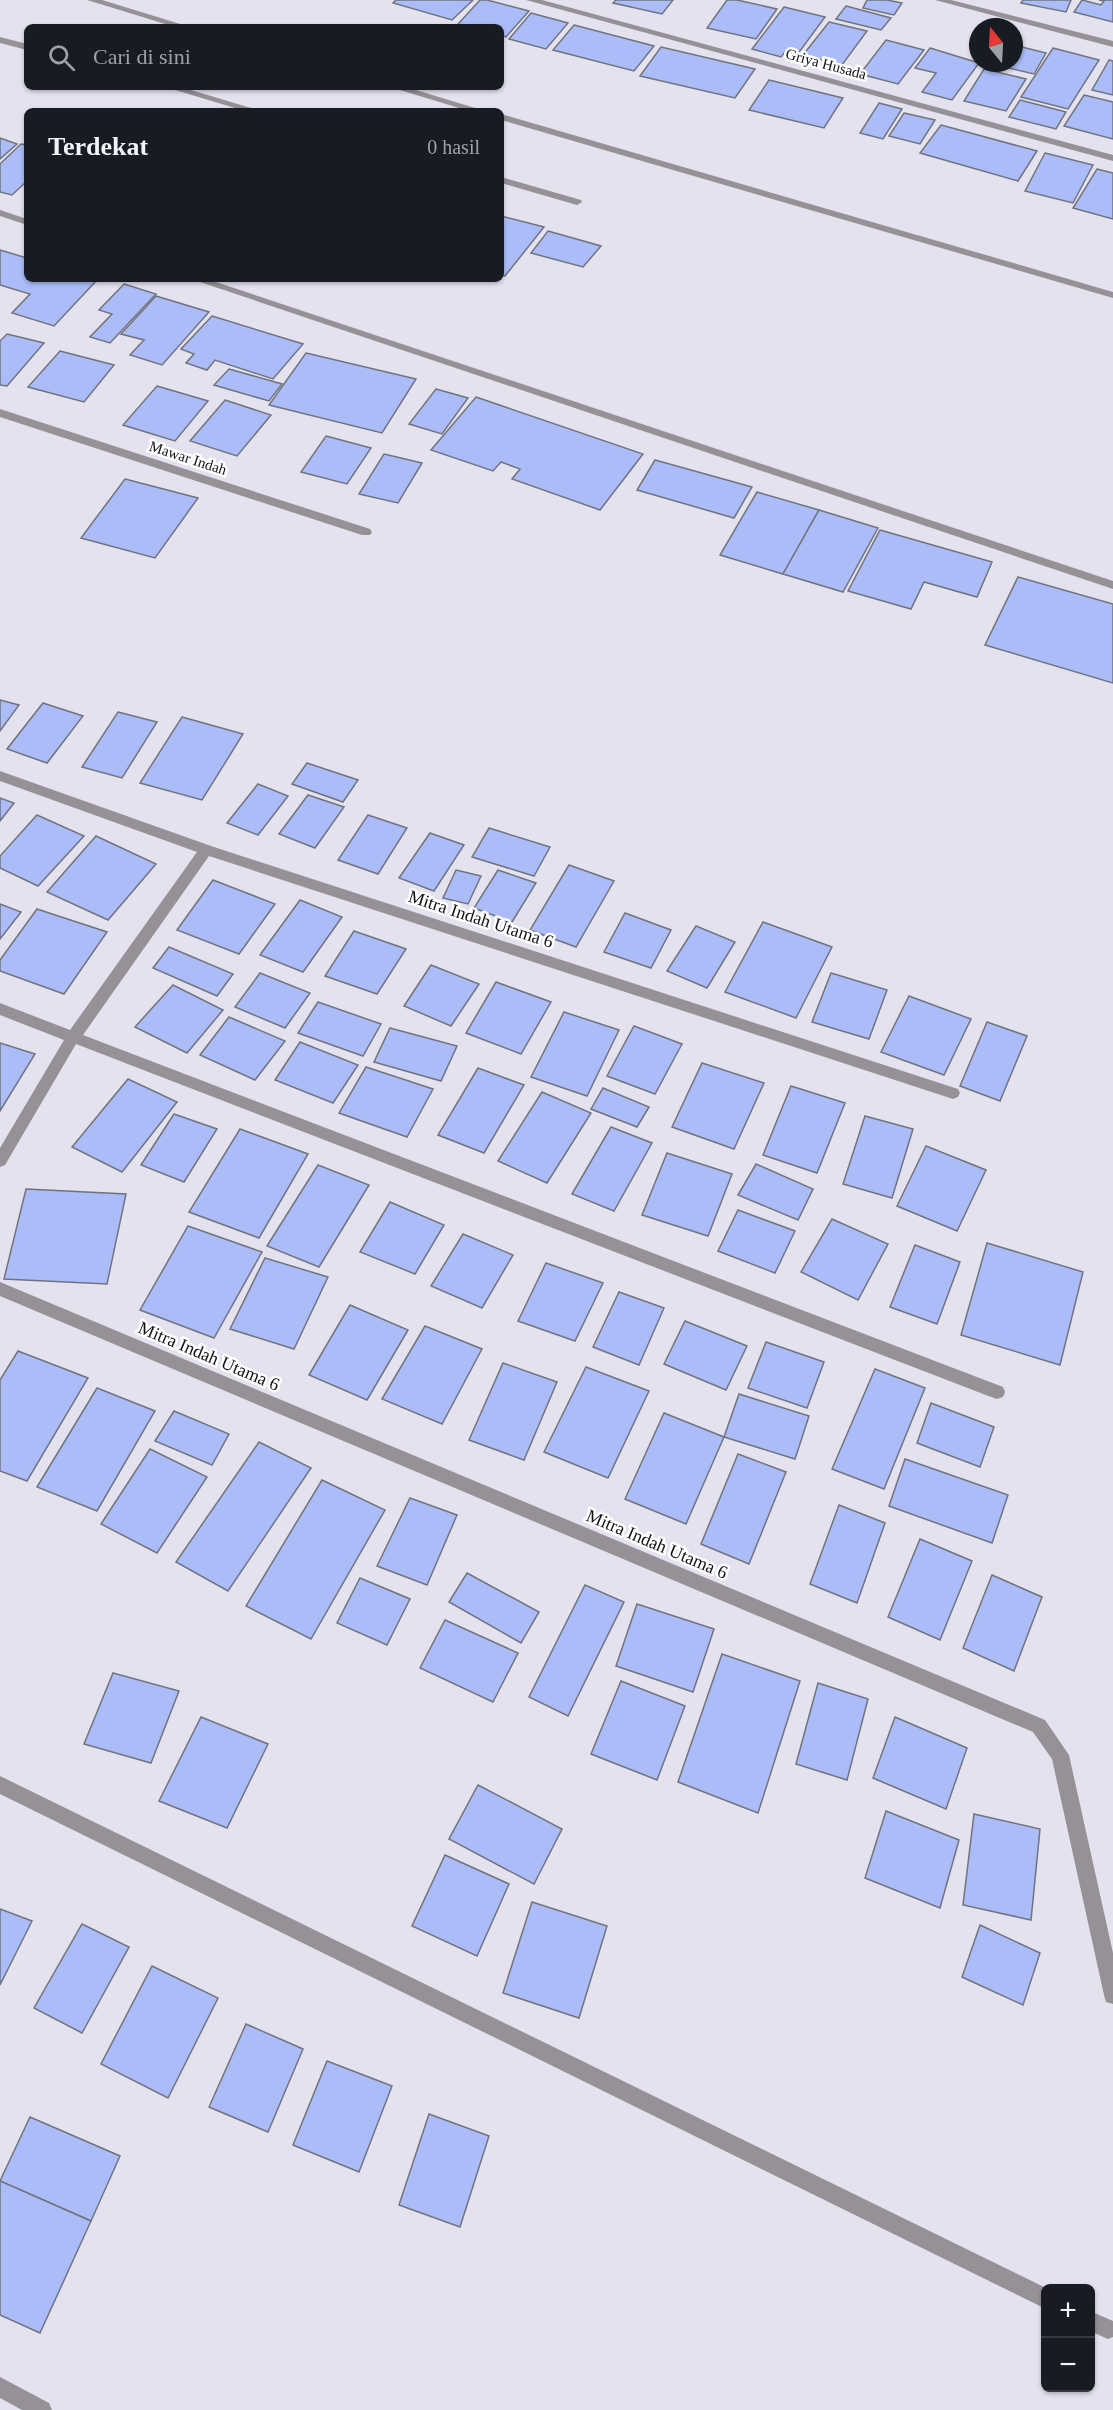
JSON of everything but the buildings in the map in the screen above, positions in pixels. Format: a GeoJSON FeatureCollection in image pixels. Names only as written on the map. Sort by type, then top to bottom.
{"type":"FeatureCollection","features":[{"type":"Feature","properties":{"kind":"street"},"geometry":{"type":"LineString","coordinates":[[92,0],[175,24]]}},
{"type":"Feature","properties":{"kind":"street","name":"Griya Husada"},"geometry":{"type":"LineString","coordinates":[[531,0],[1113,158]]}},
{"type":"Feature","properties":{"kind":"street"},"geometry":{"type":"LineString","coordinates":[[940,0],[1113,44]]}},
{"type":"Feature","properties":{"kind":"street"},"geometry":{"type":"LineString","coordinates":[[0,40],[24,46]]}},
{"type":"Feature","properties":{"kind":"street"},"geometry":{"type":"LineString","coordinates":[[181,90],[245,108]]}},
{"type":"Feature","properties":{"kind":"street"},"geometry":{"type":"LineString","coordinates":[[406,90],[469,108]]}},
{"type":"Feature","properties":{"kind":"street"},"geometry":{"type":"LineString","coordinates":[[504,118],[1113,295]]}},
{"type":"Feature","properties":{"kind":"street"},"geometry":{"type":"LineString","coordinates":[[504,181],[577,202]]}},
{"type":"Feature","properties":{"kind":"street"},"geometry":{"type":"LineString","coordinates":[[0,213],[24,221]]}},
{"type":"Feature","properties":{"kind":"street"},"geometry":{"type":"LineString","coordinates":[[205,282],[1113,585]]}},
{"type":"Feature","properties":{"kind":"street","name":"Mawar Indah"},"geometry":{"type":"LineString","coordinates":[[0,413],[366,532]]}},
{"type":"Feature","properties":{"kind":"street","name":"Mitra Indah Utama 6"},"geometry":{"type":"LineString","coordinates":[[0,776],[206,850],[953,1093]]}},
{"type":"Feature","properties":{"kind":"street"},"geometry":{"type":"LineString","coordinates":[[0,1161],[73,1036],[206,850]]}},
{"type":"Feature","properties":{"kind":"street"},"geometry":{"type":"LineString","coordinates":[[0,1009],[997,1392]]}},
{"type":"Feature","properties":{"kind":"street","name":"Mitra Indah Utama 6"},"geometry":{"type":"LineString","coordinates":[[0,1289],[1039,1726],[1060,1755],[1113,1995]]}},
{"type":"Feature","properties":{"kind":"street"},"geometry":{"type":"LineString","coordinates":[[0,1785],[1041,2297]]}},
{"type":"Feature","properties":{"kind":"street"},"geometry":{"type":"LineString","coordinates":[[0,2387],[42,2410]]}}]}
